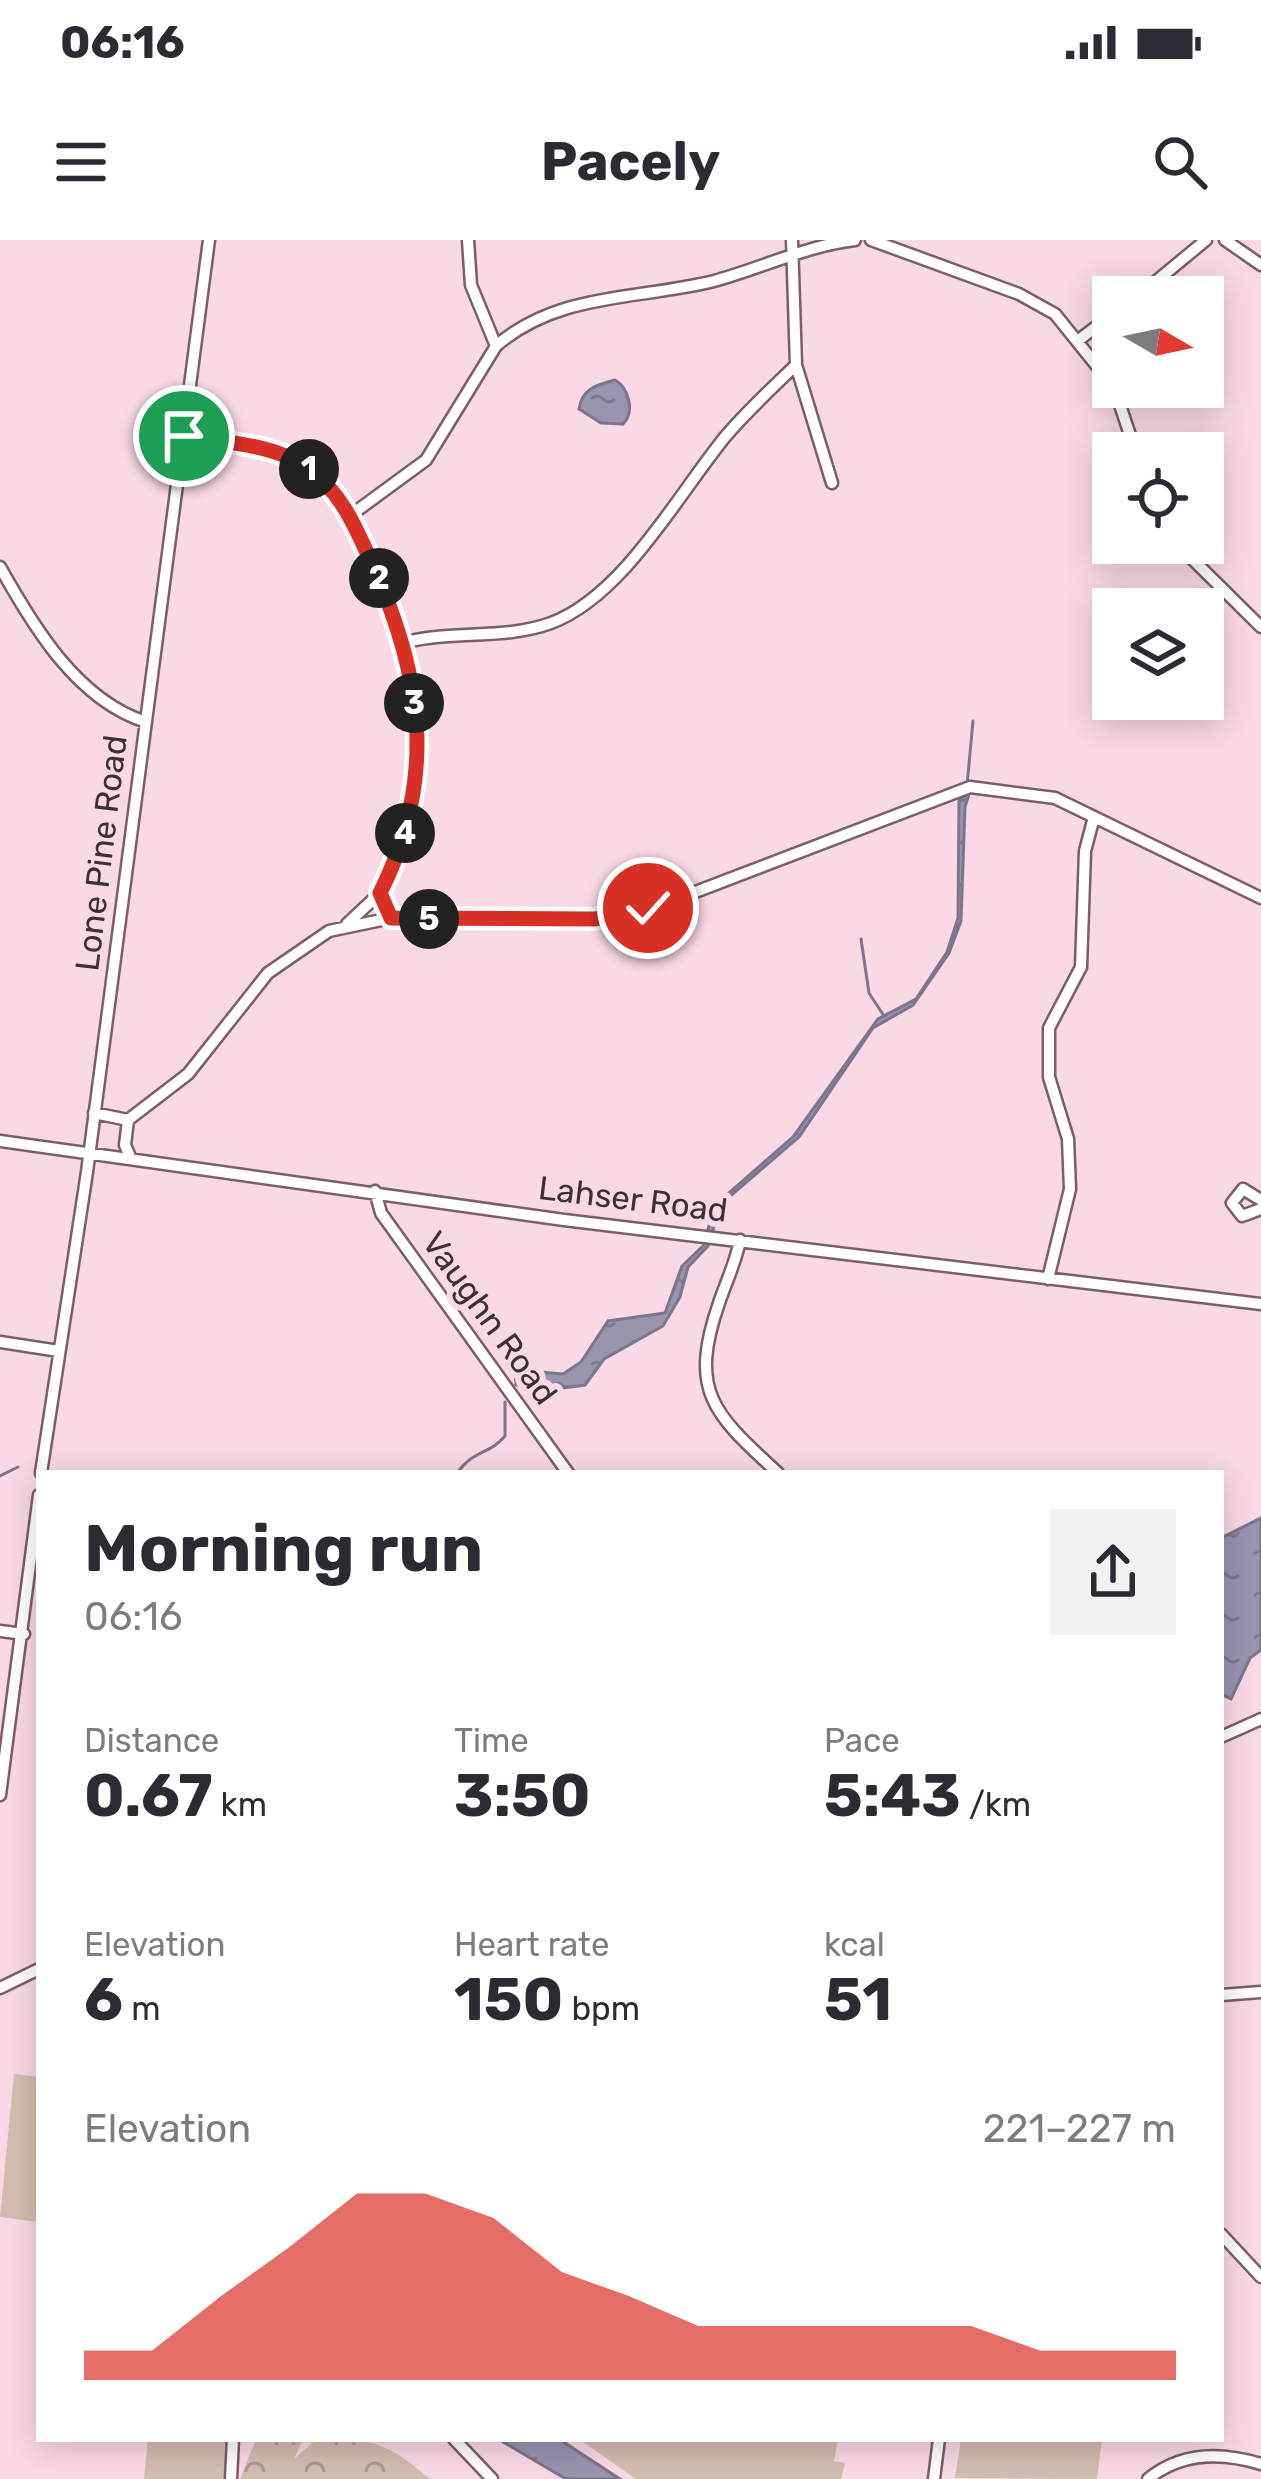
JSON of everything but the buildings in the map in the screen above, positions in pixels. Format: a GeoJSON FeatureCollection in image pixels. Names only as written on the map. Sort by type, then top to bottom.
{"type":"FeatureCollection","features":[{"type":"Feature","properties":{"kind":"street","name":"Lone Pine Road"},"geometry":{"type":"LineString","coordinates":[[41,1470],[89,1154],[209,240]]}},
{"type":"Feature","properties":{"kind":"street"},"geometry":{"type":"LineString","coordinates":[[468,240],[471,285],[496,346]]}},
{"type":"Feature","properties":{"kind":"street"},"geometry":{"type":"LineString","coordinates":[[792,240],[796,365],[832,483]]}},
{"type":"Feature","properties":{"kind":"street"},"geometry":{"type":"LineString","coordinates":[[351,515],[426,460],[496,346],[532,320],[564,307],[714,281],[855,240]]}},
{"type":"Feature","properties":{"kind":"street"},"geometry":{"type":"LineString","coordinates":[[871,240],[1019,294],[1055,314],[1092,356]]}},
{"type":"Feature","properties":{"kind":"street"},"geometry":{"type":"LineString","coordinates":[[1162,276],[1206,240]]}},
{"type":"Feature","properties":{"kind":"street"},"geometry":{"type":"LineString","coordinates":[[1225,240],[1261,265]]}},
{"type":"Feature","properties":{"kind":"street"},"geometry":{"type":"LineString","coordinates":[[1080,339],[1092,330]]}},
{"type":"Feature","properties":{"kind":"street"},"geometry":{"type":"LineString","coordinates":[[406,642],[440,634],[532,628],[580,610],[614,577],[740,421],[796,365]]}},
{"type":"Feature","properties":{"kind":"street"},"geometry":{"type":"LineString","coordinates":[[184,436],[286,456],[319,477],[351,515],[406,642],[417,727],[415,779],[404,839],[380,893],[345,926]]}},
{"type":"Feature","properties":{"kind":"street"},"geometry":{"type":"LineString","coordinates":[[1196,564],[1261,627]]}},
{"type":"Feature","properties":{"kind":"street"},"geometry":{"type":"LineString","coordinates":[[0,567],[62,661],[127,714],[146,722]]}},
{"type":"Feature","properties":{"kind":"street"},"geometry":{"type":"LineString","coordinates":[[94,1113],[128,1120],[176,1087],[268,973],[312,941],[345,926],[391,918],[612,917],[677,899],[970,788],[1032,793],[1094,817],[1261,898]]}},
{"type":"Feature","properties":{"kind":"street"},"geometry":{"type":"LineString","coordinates":[[1048,1279],[1070,1190],[1068,1139],[1049,1077],[1049,1028],[1081,968],[1085,851],[1094,817]]}},
{"type":"Feature","properties":{"kind":"street"},"geometry":{"type":"LineString","coordinates":[[380,893],[391,918]]}},
{"type":"Feature","properties":{"kind":"street"},"geometry":{"type":"LineString","coordinates":[[128,1120],[125,1144],[130,1159]]}},
{"type":"Feature","properties":{"kind":"street","name":"Lahser Road"},"geometry":{"type":"LineString","coordinates":[[0,1142],[1261,1304]]}},
{"type":"Feature","properties":{"kind":"street","name":"Vaughn Road"},"geometry":{"type":"LineString","coordinates":[[375,1191],[381,1213],[566,1470]]}},
{"type":"Feature","properties":{"kind":"street"},"geometry":{"type":"LineString","coordinates":[[740,1240],[707,1341],[704,1383],[720,1417],[775,1470]]}},
{"type":"Feature","properties":{"kind":"street"},"geometry":{"type":"LineString","coordinates":[[0,1342],[59,1351]]}},
{"type":"Feature","properties":{"kind":"street"},"geometry":{"type":"LineString","coordinates":[[0,1795],[36,1524]]}},
{"type":"Feature","properties":{"kind":"street"},"geometry":{"type":"LineString","coordinates":[[0,1631],[24,1634]]}},
{"type":"Feature","properties":{"kind":"street"},"geometry":{"type":"LineString","coordinates":[[1224,1736],[1261,1719]]}},
{"type":"Feature","properties":{"kind":"street"},"geometry":{"type":"LineString","coordinates":[[0,1988],[36,1970]]}},
{"type":"Feature","properties":{"kind":"street"},"geometry":{"type":"LineString","coordinates":[[1224,1995],[1261,1992]]}},
{"type":"Feature","properties":{"kind":"street"},"geometry":{"type":"LineString","coordinates":[[1224,2237],[1261,2277]]}},
{"type":"Feature","properties":{"kind":"street"},"geometry":{"type":"LineString","coordinates":[[231,2479],[233,2442]]}},
{"type":"Feature","properties":{"kind":"street"},"geometry":{"type":"LineString","coordinates":[[457,2442],[492,2479]]}},
{"type":"Feature","properties":{"kind":"street"},"geometry":{"type":"LineString","coordinates":[[934,2479],[939,2442]]}},
{"type":"Feature","properties":{"kind":"street"},"geometry":{"type":"LineString","coordinates":[[1148,2479],[1183,2459],[1207,2456],[1261,2464]]}},
{"type":"Feature","properties":{"kind":"green space"},"geometry":{"type":"Polygon","coordinates":[[[14,2074],[36,2077],[36,2222],[0,2217],[14,2074]]]}},
{"type":"Feature","properties":{"kind":"green space"},"geometry":{"type":"Polygon","coordinates":[[[148,2442],[228,2442],[226,2479],[144,2479],[148,2442]]]}},
{"type":"Feature","properties":{"kind":"green space"},"geometry":{"type":"Polygon","coordinates":[[[255,2442],[302,2442],[294,2459],[314,2442],[366,2442],[390,2450],[430,2479],[240,2479],[255,2442]]]}},
{"type":"Feature","properties":{"kind":"green space"},"geometry":{"type":"Polygon","coordinates":[[[583,2442],[837,2442],[834,2461],[845,2463],[841,2479],[636,2479],[583,2442]]]}},
{"type":"Feature","properties":{"kind":"green space"},"geometry":{"type":"Polygon","coordinates":[[[961,2442],[1102,2442],[1097,2479],[955,2478],[961,2442]]]}},
{"type":"Feature","properties":{"kind":"water"},"geometry":{"type":"Polygon","coordinates":[[[615,380],[629,400],[623,424],[601,423],[579,409],[587,392],[615,380]]]}},
{"type":"Feature","properties":{"kind":"water"},"geometry":{"type":"Polygon","coordinates":[[[970,791],[965,807],[961,921],[949,953],[913,1005],[873,1028],[799,1137],[721,1204],[708,1246],[688,1267],[680,1297],[663,1326],[604,1359],[585,1385],[555,1389],[516,1385],[515,1370],[563,1374],[581,1362],[608,1321],[665,1313],[682,1266],[704,1245],[714,1206],[793,1137],[878,1019],[916,999],[947,952],[958,918],[959,800],[970,791]]]}},
{"type":"Feature","properties":{"kind":"water"},"geometry":{"type":"Polygon","coordinates":[[[1261,1518],[1261,1650],[1250,1658],[1231,1699],[1224,1696],[1224,1536],[1261,1518]]]}},
{"type":"Feature","properties":{"kind":"water"},"geometry":{"type":"Polygon","coordinates":[[[503,2442],[564,2442],[620,2479],[566,2479],[503,2442]]]}},
{"type":"Feature","properties":{"kind":"waterway"},"geometry":{"type":"LineString","coordinates":[[967,785],[973,721]]}},
{"type":"Feature","properties":{"kind":"waterway"},"geometry":{"type":"LineString","coordinates":[[861,939],[869,993],[884,1016]]}},
{"type":"Feature","properties":{"kind":"waterway"},"geometry":{"type":"LineString","coordinates":[[460,1470],[505,1436],[505,1402]]}},
{"type":"Feature","properties":{"kind":"waterway"},"geometry":{"type":"LineString","coordinates":[[0,1476],[18,1467]]}},
{"type":"Feature","properties":{"kind":"route"},"geometry":{"type":"LineString","coordinates":[[184,436],[258,448],[304,465],[334,491],[351,515],[393,610],[406,642],[417,730],[408,824],[380,893],[391,918],[595,919],[648,908]]}}]}
